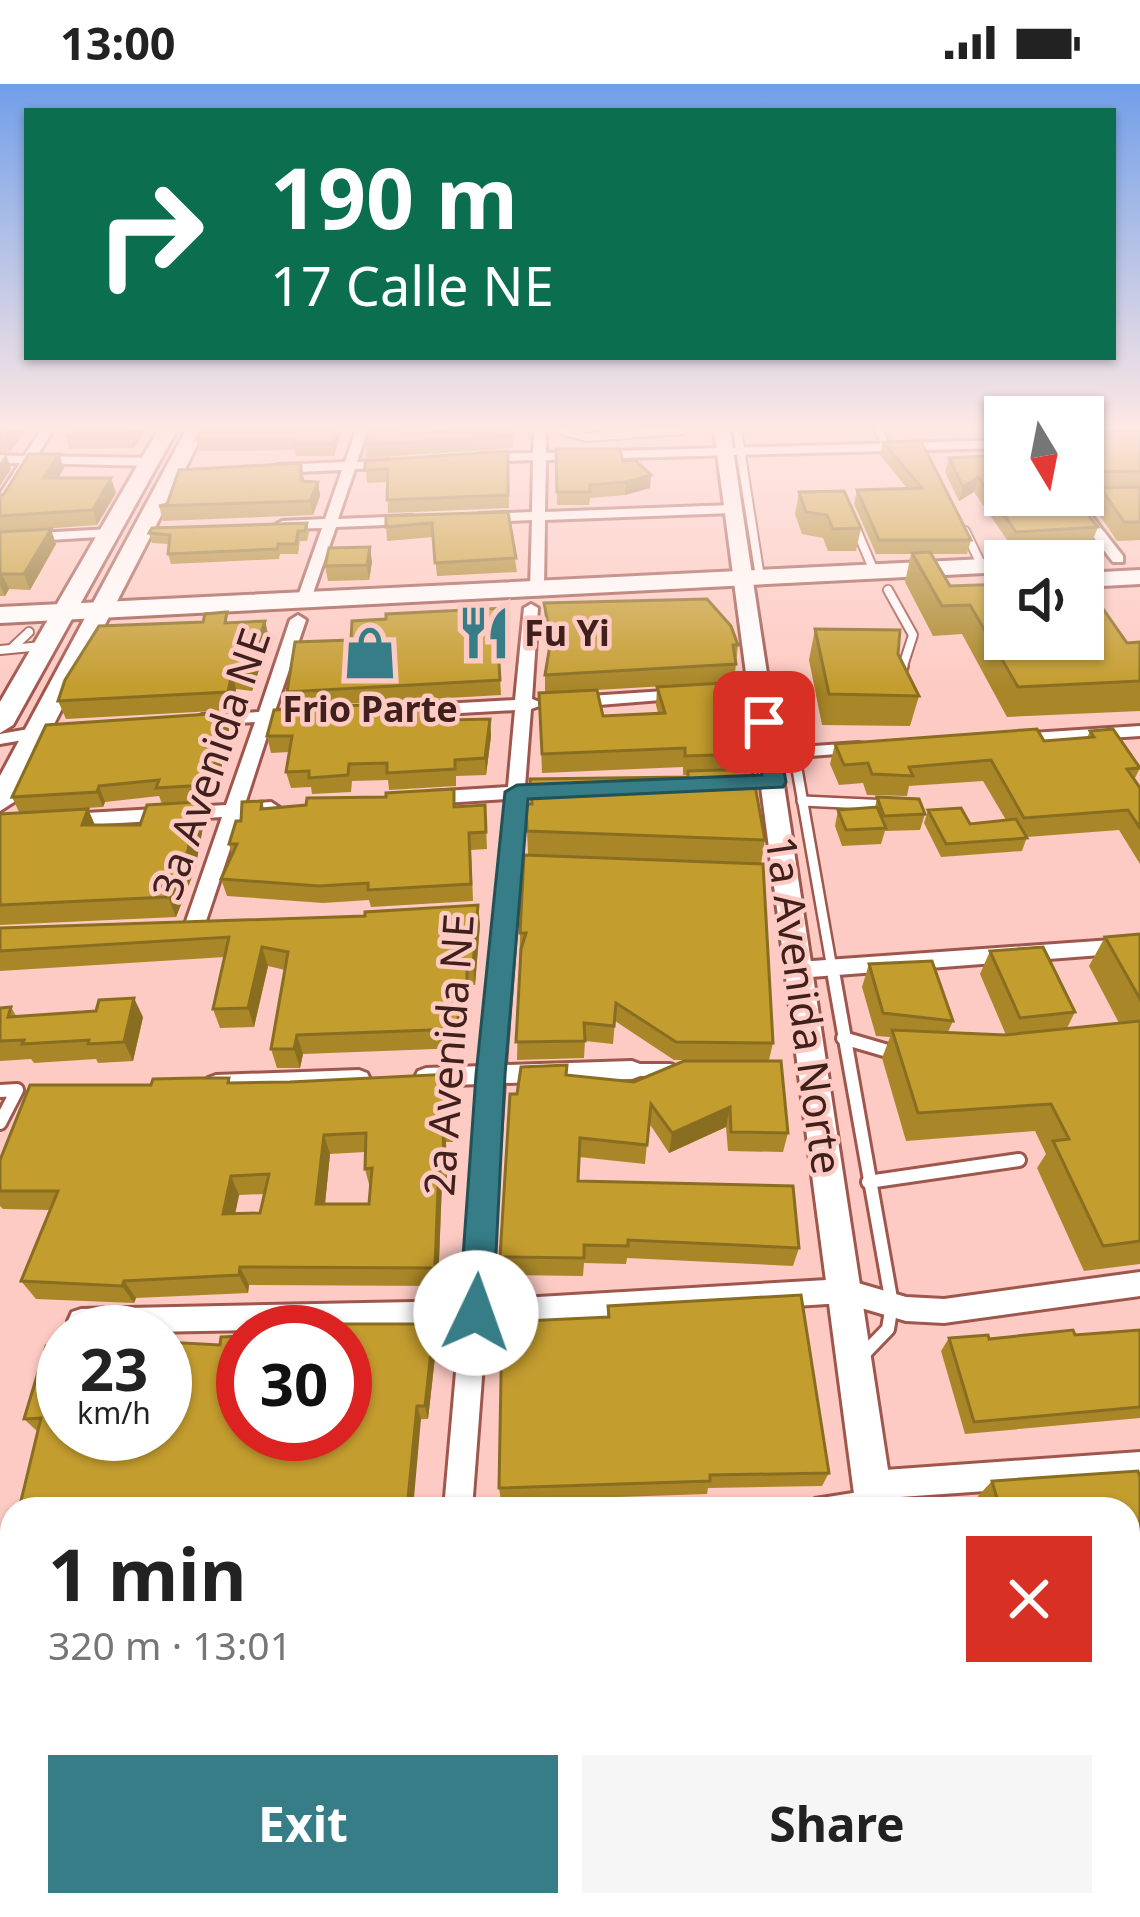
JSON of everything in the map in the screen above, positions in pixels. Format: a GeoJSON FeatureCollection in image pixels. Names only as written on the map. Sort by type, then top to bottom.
{"type":"FeatureCollection","features":[{"type":"Feature","properties":{"kind":"highway"},"geometry":{"type":"LineString","coordinates":[[1104,565],[1135,571]]}},
{"type":"Feature","properties":{"kind":"highway"},"geometry":{"type":"LineString","coordinates":[[881,580],[984,567]]}},
{"type":"Feature","properties":{"kind":"highway"},"geometry":{"type":"LineString","coordinates":[[1104,576],[1135,571]]}},
{"type":"Feature","properties":{"kind":"highway"},"geometry":{"type":"LineString","coordinates":[[0,615],[29,636],[98,620],[750,584],[881,580],[984,583]]}},
{"type":"Feature","properties":{"kind":"main road"},"geometry":{"type":"LineString","coordinates":[[4,708],[29,636],[120,516]]}},
{"type":"Feature","properties":{"kind":"main road"},"geometry":{"type":"LineString","coordinates":[[0,802],[50,730],[98,620],[162,516]]}},
{"type":"Feature","properties":{"kind":"street","name":"3a Avenida NE"},"geometry":{"type":"LineString","coordinates":[[193,930],[333,516]]}},
{"type":"Feature","properties":{"kind":"street"},"geometry":{"type":"LineString","coordinates":[[469,518],[526,516]]}},
{"type":"Feature","properties":{"kind":"street","name":"2a Avenida NE"},"geometry":{"type":"LineString","coordinates":[[459,1497],[490,1075],[493,911],[520,864],[529,792],[523,705],[539,516]]}},
{"type":"Feature","properties":{"kind":"street","name":"1a Avenida Norte"},"geometry":{"type":"LineString","coordinates":[[734,516],[750,584],[747,691],[772,768],[779,880],[798,970],[809,1079],[825,1157],[874,1497]]}},
{"type":"Feature","properties":{"kind":"street"},"geometry":{"type":"LineString","coordinates":[[1087,516],[1135,571]]}},
{"type":"Feature","properties":{"kind":"street"},"geometry":{"type":"LineString","coordinates":[[260,526],[423,520]]}},
{"type":"Feature","properties":{"kind":"street"},"geometry":{"type":"LineString","coordinates":[[0,539],[111,532]]}},
{"type":"Feature","properties":{"kind":"street"},"geometry":{"type":"LineString","coordinates":[[406,710],[688,694]]}},
{"type":"Feature","properties":{"kind":"street"},"geometry":{"type":"LineString","coordinates":[[175,722],[312,715]]}},
{"type":"Feature","properties":{"kind":"street"},"geometry":{"type":"LineString","coordinates":[[0,739],[50,730]]}},
{"type":"Feature","properties":{"kind":"street"},"geometry":{"type":"LineString","coordinates":[[1001,740],[1140,731]]}},
{"type":"Feature","properties":{"kind":"street"},"geometry":{"type":"LineString","coordinates":[[772,768],[886,747]]}},
{"type":"Feature","properties":{"kind":"street"},"geometry":{"type":"LineString","coordinates":[[399,800],[529,792]]}},
{"type":"Feature","properties":{"kind":"street"},"geometry":{"type":"LineString","coordinates":[[47,821],[280,808]]}},
{"type":"Feature","properties":{"kind":"street"},"geometry":{"type":"LineString","coordinates":[[798,970],[1140,945]]}},
{"type":"Feature","properties":{"kind":"street"},"geometry":{"type":"LineString","coordinates":[[203,1084],[632,1070]]}},
{"type":"Feature","properties":{"kind":"street"},"geometry":{"type":"LineString","coordinates":[[192,1319],[476,1313],[844,1291],[944,1311],[1140,1284]]}},
{"type":"Feature","properties":{"kind":"street"},"geometry":{"type":"LineString","coordinates":[[897,1497],[1140,1466]]}},
{"type":"Feature","properties":{"kind":"lane"},"geometry":{"type":"LineString","coordinates":[[740,516],[750,584]]}},
{"type":"Feature","properties":{"kind":"lane"},"geometry":{"type":"LineString","coordinates":[[851,516],[913,635],[899,680]]}},
{"type":"Feature","properties":{"kind":"lane"},"geometry":{"type":"LineString","coordinates":[[962,526],[984,554]]}},
{"type":"Feature","properties":{"kind":"lane"},"geometry":{"type":"LineString","coordinates":[[772,768],[802,801],[892,1304],[888,1329],[873,1350],[854,1362]]}},
{"type":"Feature","properties":{"kind":"lane"},"geometry":{"type":"LineString","coordinates":[[802,801],[906,806]]}},
{"type":"Feature","properties":{"kind":"lane"},"geometry":{"type":"LineString","coordinates":[[779,880],[818,893]]}},
{"type":"Feature","properties":{"kind":"lane"},"geometry":{"type":"LineString","coordinates":[[843,1038],[894,1054],[914,1054]]}},
{"type":"Feature","properties":{"kind":"lane"},"geometry":{"type":"LineString","coordinates":[[632,1070],[675,1070]]}},
{"type":"Feature","properties":{"kind":"lane"},"geometry":{"type":"LineString","coordinates":[[809,1079],[853,1096]]}},
{"type":"Feature","properties":{"kind":"lane"},"geometry":{"type":"LineString","coordinates":[[0,1091],[16,1090],[0,1123]]}},
{"type":"Feature","properties":{"kind":"lane"},"geometry":{"type":"LineString","coordinates":[[825,1157],[863,1158]]}},
{"type":"Feature","properties":{"kind":"lane"},"geometry":{"type":"LineString","coordinates":[[868,1182],[1019,1160]]}},
{"type":"Feature","properties":{"kind":"building"},"geometry":{"type":"Polygon","coordinates":[[[386,516],[509,516],[516,558],[435,563],[432,523],[386,527],[386,516]]]}},
{"type":"Feature","properties":{"kind":"building"},"geometry":{"type":"Polygon","coordinates":[[[827,516],[855,516],[861,528],[833,529],[827,516]]]}},
{"type":"Feature","properties":{"kind":"building"},"geometry":{"type":"Polygon","coordinates":[[[868,516],[959,516],[971,540],[879,540],[868,516]]]}},
{"type":"Feature","properties":{"kind":"building"},"geometry":{"type":"Polygon","coordinates":[[[1005,516],[1089,516],[1098,527],[1016,532],[1005,516]]]}},
{"type":"Feature","properties":{"kind":"building"},"geometry":{"type":"Polygon","coordinates":[[[1120,516],[1140,516],[1140,522],[1124,522],[1120,516]]]}},
{"type":"Feature","properties":{"kind":"building"},"geometry":{"type":"Polygon","coordinates":[[[307,523],[305,531],[298,531],[296,544],[278,544],[277,549],[168,554],[170,535],[149,533],[152,528],[307,523]]]}},
{"type":"Feature","properties":{"kind":"building"},"geometry":{"type":"Polygon","coordinates":[[[51,529],[24,574],[2,574],[0,578],[0,532],[51,529]]]}},
{"type":"Feature","properties":{"kind":"building"},"geometry":{"type":"Polygon","coordinates":[[[370,547],[367,565],[325,566],[329,548],[370,547]]]}},
{"type":"Feature","properties":{"kind":"building"},"geometry":{"type":"Polygon","coordinates":[[[930,552],[950,586],[984,585],[984,629],[970,605],[942,606],[912,553],[930,552]]]}},
{"type":"Feature","properties":{"kind":"building"},"geometry":{"type":"Polygon","coordinates":[[[707,599],[731,626],[738,645],[733,645],[736,664],[545,675],[551,639],[544,603],[707,599]]]}},
{"type":"Feature","properties":{"kind":"building"},"geometry":{"type":"Polygon","coordinates":[[[504,608],[505,626],[497,627],[500,680],[287,692],[295,642],[351,640],[352,621],[386,619],[386,614],[504,608]]]}},
{"type":"Feature","properties":{"kind":"building"},"geometry":{"type":"Polygon","coordinates":[[[1104,610],[1127,643],[1140,642],[1140,681],[1018,687],[1002,660],[1104,660],[1104,610]]]}},
{"type":"Feature","properties":{"kind":"building"},"geometry":{"type":"Polygon","coordinates":[[[227,612],[225,623],[265,621],[247,674],[232,672],[228,692],[58,701],[65,680],[99,626],[203,622],[205,614],[227,612]]]}},
{"type":"Feature","properties":{"kind":"building"},"geometry":{"type":"Polygon","coordinates":[[[815,629],[900,630],[898,654],[919,696],[829,694],[815,629]]]}},
{"type":"Feature","properties":{"kind":"building"},"geometry":{"type":"Polygon","coordinates":[[[740,682],[742,701],[733,701],[746,754],[685,756],[685,748],[542,754],[539,693],[597,690],[603,716],[665,713],[657,687],[740,682]]]}},
{"type":"Feature","properties":{"kind":"building"},"geometry":{"type":"Polygon","coordinates":[[[449,700],[448,720],[490,719],[485,758],[455,760],[455,769],[387,773],[387,763],[349,764],[348,775],[309,778],[309,771],[286,772],[292,736],[267,736],[274,710],[449,700]]]}},
{"type":"Feature","properties":{"kind":"building"},"geometry":{"type":"Polygon","coordinates":[[[225,713],[212,779],[205,785],[156,788],[159,780],[99,786],[97,792],[12,797],[46,725],[225,713]]]}},
{"type":"Feature","properties":{"kind":"building"},"geometry":{"type":"Polygon","coordinates":[[[1037,729],[1044,741],[1094,737],[1090,731],[1113,729],[1140,768],[1127,769],[1140,788],[1140,828],[1128,810],[1024,818],[991,760],[909,767],[913,776],[872,774],[868,763],[844,765],[835,744],[1037,729]]]}},
{"type":"Feature","properties":{"kind":"building"},"geometry":{"type":"Polygon","coordinates":[[[752,769],[765,840],[527,831],[530,779],[688,777],[688,771],[752,769]]]}},
{"type":"Feature","properties":{"kind":"building"},"geometry":{"type":"Polygon","coordinates":[[[454,789],[454,807],[485,805],[486,832],[469,833],[471,884],[368,890],[368,883],[319,886],[221,879],[237,844],[229,844],[236,821],[241,821],[242,802],[262,801],[261,809],[306,805],[307,798],[386,797],[386,793],[454,789]]]}},
{"type":"Feature","properties":{"kind":"building"},"geometry":{"type":"Polygon","coordinates":[[[877,797],[919,799],[925,814],[884,816],[877,797]]]}},
{"type":"Feature","properties":{"kind":"building"},"geometry":{"type":"Polygon","coordinates":[[[197,802],[188,850],[168,897],[0,905],[0,814],[88,809],[82,825],[140,825],[147,805],[197,802]]]}},
{"type":"Feature","properties":{"kind":"building"},"geometry":{"type":"Polygon","coordinates":[[[877,807],[886,828],[846,830],[838,810],[877,807]]]}},
{"type":"Feature","properties":{"kind":"building"},"geometry":{"type":"Polygon","coordinates":[[[961,808],[970,824],[1016,819],[1027,838],[946,844],[928,810],[961,808]]]}},
{"type":"Feature","properties":{"kind":"building"},"geometry":{"type":"Polygon","coordinates":[[[524,855],[763,864],[773,1043],[676,1042],[616,1003],[614,1026],[584,1023],[585,1041],[516,1042],[526,933],[520,933],[524,855]]]}},
{"type":"Feature","properties":{"kind":"building"},"geometry":{"type":"Polygon","coordinates":[[[478,905],[473,965],[467,965],[467,982],[459,982],[458,1029],[297,1035],[294,1049],[271,1049],[288,952],[262,947],[248,1008],[213,1009],[229,937],[0,951],[0,928],[365,916],[365,912],[478,905]]]}},
{"type":"Feature","properties":{"kind":"building"},"geometry":{"type":"Polygon","coordinates":[[[1140,934],[1140,999],[1105,937],[1140,934]]]}},
{"type":"Feature","properties":{"kind":"building"},"geometry":{"type":"Polygon","coordinates":[[[1043,947],[1075,1012],[1020,1018],[990,951],[1043,947]]]}},
{"type":"Feature","properties":{"kind":"building"},"geometry":{"type":"Polygon","coordinates":[[[932,961],[953,1021],[883,1013],[869,964],[932,961]]]}},
{"type":"Feature","properties":{"kind":"building"},"geometry":{"type":"Polygon","coordinates":[[[134,998],[124,1042],[0,1041],[0,1008],[11,1007],[8,1017],[96,1011],[99,1000],[134,998]]]}},
{"type":"Feature","properties":{"kind":"building"},"geometry":{"type":"Polygon","coordinates":[[[1140,1021],[1140,1241],[1103,1246],[1053,1141],[1069,1139],[1051,1104],[918,1113],[892,1030],[1005,1035],[1140,1021]]]}},
{"type":"Feature","properties":{"kind":"building"},"geometry":{"type":"Polygon","coordinates":[[[684,1061],[781,1061],[788,1133],[731,1132],[730,1107],[672,1133],[651,1104],[647,1145],[580,1138],[578,1181],[793,1186],[799,1248],[628,1240],[628,1246],[584,1245],[584,1258],[500,1257],[510,1094],[517,1094],[521,1067],[567,1065],[566,1075],[634,1082],[684,1061]]]}},
{"type":"Feature","properties":{"kind":"building"},"geometry":{"type":"Polygon","coordinates":[[[451,1074],[450,1122],[443,1122],[444,1162],[439,1162],[435,1268],[240,1267],[239,1275],[124,1281],[122,1286],[21,1281],[58,1191],[0,1191],[0,1160],[30,1085],[151,1085],[153,1079],[197,1078],[229,1078],[228,1083],[451,1074]],[[366,1133],[324,1135],[316,1204],[369,1204],[372,1168],[365,1169],[366,1133]],[[269,1174],[231,1176],[223,1214],[260,1213],[269,1174]]]}},
{"type":"Feature","properties":{"kind":"building"},"geometry":{"type":"Polygon","coordinates":[[[801,1295],[829,1473],[499,1488],[502,1322],[609,1317],[608,1306],[801,1295]]]}},
{"type":"Feature","properties":{"kind":"building"},"geometry":{"type":"Polygon","coordinates":[[[372,1324],[434,1324],[425,1406],[417,1406],[408,1497],[22,1497],[36,1439],[36,1461],[192,1461],[192,1343],[216,1345],[216,1461],[372,1461],[372,1324]]]}},
{"type":"Feature","properties":{"kind":"building"},"geometry":{"type":"Polygon","coordinates":[[[1073,1330],[1075,1335],[1140,1330],[1140,1407],[974,1422],[949,1338],[1073,1330]]]}},
{"type":"Feature","properties":{"kind":"building"},"geometry":{"type":"Polygon","coordinates":[[[36,1379],[36,1418],[24,1419],[36,1379]]]}},
{"type":"Feature","properties":{"kind":"building"},"geometry":{"type":"Polygon","coordinates":[[[1138,1471],[1140,1497],[997,1497],[992,1481],[1138,1471]]]}},
{"type":"Feature","properties":{"kind":"place","name":"Fu Yi"},"geometry":{"type":"Point","coordinates":[484,633]}},
{"type":"Feature","properties":{"kind":"place","name":"Frio Parte"},"geometry":{"type":"Point","coordinates":[370,653]}},
{"type":"Feature","properties":{"kind":"route"},"geometry":{"type":"LineString","coordinates":[[476,1313],[490,1075],[517,792],[775,782],[764,722]]}}]}
